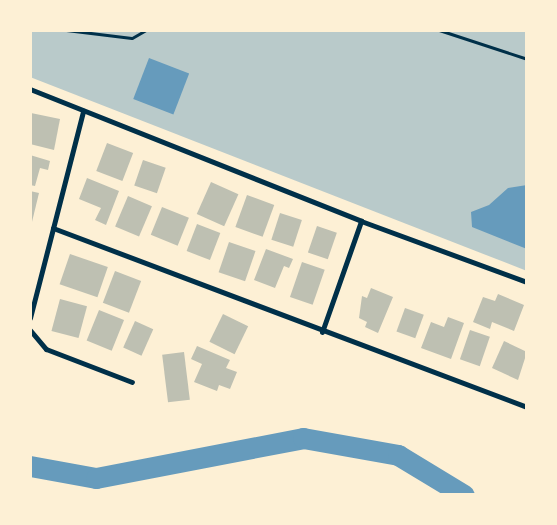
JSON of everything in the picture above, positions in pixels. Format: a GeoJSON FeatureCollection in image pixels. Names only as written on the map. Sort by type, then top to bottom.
{"type":"FeatureCollection","features":[{"type":"Feature","properties":{"kind":"street"},"geometry":{"type":"LineString","coordinates":[[30,89],[361,221],[527,282]]}},
{"type":"Feature","properties":{"kind":"street"},"geometry":{"type":"LineString","coordinates":[[30,318],[83,111]]}},
{"type":"Feature","properties":{"kind":"street"},"geometry":{"type":"LineString","coordinates":[[322,332],[361,221]]}},
{"type":"Feature","properties":{"kind":"street"},"geometry":{"type":"LineString","coordinates":[[53,228],[322,332],[527,407]]}},
{"type":"Feature","properties":{"kind":"street"},"geometry":{"type":"LineString","coordinates":[[30,330],[46,349],[132,381]]}},
{"type":"Feature","properties":{"kind":"lane"},"geometry":{"type":"LineString","coordinates":[[66,30],[132,38],[146,30]]}},
{"type":"Feature","properties":{"kind":"lane"},"geometry":{"type":"LineString","coordinates":[[439,30],[527,59]]}},
{"type":"Feature","properties":{"kind":"shaded area"},"geometry":{"type":"Polygon","coordinates":[[[30,30],[527,30],[527,271],[30,77],[30,30]]]}},
{"type":"Feature","properties":{"kind":"water"},"geometry":{"type":"Polygon","coordinates":[[[149,58],[189,73],[173,114],[133,99],[149,58]]]}},
{"type":"Feature","properties":{"kind":"water"},"geometry":{"type":"Polygon","coordinates":[[[527,185],[527,249],[472,227],[471,212],[489,205],[508,188],[527,185]]]}},
{"type":"Feature","properties":{"kind":"building"},"geometry":{"type":"Polygon","coordinates":[[[31,113],[60,119],[54,150],[30,144],[31,113]]]}},
{"type":"Feature","properties":{"kind":"building"},"geometry":{"type":"Polygon","coordinates":[[[107,143],[133,153],[122,181],[96,171],[107,143]]]}},
{"type":"Feature","properties":{"kind":"building"},"geometry":{"type":"Polygon","coordinates":[[[30,155],[50,161],[48,170],[40,168],[35,186],[30,185],[30,155]]]}},
{"type":"Feature","properties":{"kind":"building"},"geometry":{"type":"Polygon","coordinates":[[[143,160],[166,168],[157,193],[134,186],[143,160]]]}},
{"type":"Feature","properties":{"kind":"building"},"geometry":{"type":"Polygon","coordinates":[[[87,178],[119,191],[106,225],[95,220],[101,208],[79,199],[87,178]]]}},
{"type":"Feature","properties":{"kind":"building"},"geometry":{"type":"Polygon","coordinates":[[[211,182],[238,194],[224,226],[197,214],[211,182]]]}},
{"type":"Feature","properties":{"kind":"building"},"geometry":{"type":"Polygon","coordinates":[[[30,191],[39,193],[31,226],[30,226],[30,191]]]}},
{"type":"Feature","properties":{"kind":"building"},"geometry":{"type":"Polygon","coordinates":[[[247,195],[274,205],[263,237],[235,227],[247,195]]]}},
{"type":"Feature","properties":{"kind":"building"},"geometry":{"type":"Polygon","coordinates":[[[128,196],[152,206],[139,237],[115,226],[128,196]]]}},
{"type":"Feature","properties":{"kind":"building"},"geometry":{"type":"Polygon","coordinates":[[[162,207],[189,218],[178,246],[151,235],[162,207]]]}},
{"type":"Feature","properties":{"kind":"building"},"geometry":{"type":"Polygon","coordinates":[[[280,213],[302,220],[293,247],[271,240],[280,213]]]}},
{"type":"Feature","properties":{"kind":"building"},"geometry":{"type":"Polygon","coordinates":[[[197,224],[220,233],[210,260],[187,251],[197,224]]]}},
{"type":"Feature","properties":{"kind":"building"},"geometry":{"type":"Polygon","coordinates":[[[317,226],[337,233],[328,259],[308,252],[317,226]]]}},
{"type":"Feature","properties":{"kind":"building"},"geometry":{"type":"Polygon","coordinates":[[[229,242],[255,251],[245,281],[219,272],[229,242]]]}},
{"type":"Feature","properties":{"kind":"building"},"geometry":{"type":"Polygon","coordinates":[[[266,249],[293,259],[289,268],[284,266],[275,288],[254,280],[266,249]]]}},
{"type":"Feature","properties":{"kind":"building"},"geometry":{"type":"Polygon","coordinates":[[[70,254],[108,267],[97,297],[60,284],[70,254]]]}},
{"type":"Feature","properties":{"kind":"building"},"geometry":{"type":"Polygon","coordinates":[[[302,262],[325,270],[313,305],[290,297],[302,262]]]}},
{"type":"Feature","properties":{"kind":"building"},"geometry":{"type":"Polygon","coordinates":[[[115,271],[141,281],[129,313],[103,303],[115,271]]]}},
{"type":"Feature","properties":{"kind":"building"},"geometry":{"type":"Polygon","coordinates":[[[371,288],[393,297],[378,333],[365,327],[367,322],[359,318],[362,296],[367,298],[371,288]]]}},
{"type":"Feature","properties":{"kind":"building"},"geometry":{"type":"Polygon","coordinates":[[[498,294],[524,305],[514,331],[492,322],[490,329],[473,322],[483,297],[495,301],[498,294]]]}},
{"type":"Feature","properties":{"kind":"building"},"geometry":{"type":"Polygon","coordinates":[[[60,299],[87,306],[79,338],[51,331],[60,299]]]}},
{"type":"Feature","properties":{"kind":"building"},"geometry":{"type":"Polygon","coordinates":[[[405,308],[424,315],[415,338],[396,331],[405,308]]]}},
{"type":"Feature","properties":{"kind":"building"},"geometry":{"type":"Polygon","coordinates":[[[99,310],[124,320],[112,351],[87,341],[99,310]]]}},
{"type":"Feature","properties":{"kind":"building"},"geometry":{"type":"Polygon","coordinates":[[[223,314],[248,326],[235,354],[209,342],[223,314]]]}},
{"type":"Feature","properties":{"kind":"building"},"geometry":{"type":"Polygon","coordinates":[[[448,317],[464,323],[451,359],[421,348],[431,322],[444,327],[448,317]]]}},
{"type":"Feature","properties":{"kind":"building"},"geometry":{"type":"Polygon","coordinates":[[[135,321],[153,329],[141,356],[123,347],[135,321]]]}},
{"type":"Feature","properties":{"kind":"building"},"geometry":{"type":"Polygon","coordinates":[[[470,330],[490,337],[480,366],[460,359],[470,330]]]}},
{"type":"Feature","properties":{"kind":"building"},"geometry":{"type":"Polygon","coordinates":[[[504,341],[527,352],[518,380],[492,368],[504,341]]]}},
{"type":"Feature","properties":{"kind":"building"},"geometry":{"type":"Polygon","coordinates":[[[197,346],[230,360],[226,368],[237,372],[230,389],[219,385],[217,391],[194,382],[202,364],[191,359],[197,346]]]}},
{"type":"Feature","properties":{"kind":"building"},"geometry":{"type":"Polygon","coordinates":[[[184,352],[190,400],[168,402],[162,355],[184,352]]]}},
{"type":"Feature","properties":{"kind":"waterway"},"geometry":{"type":"LineString","coordinates":[[30,466],[96,478],[303,438],[398,455],[464,495]]}}]}
